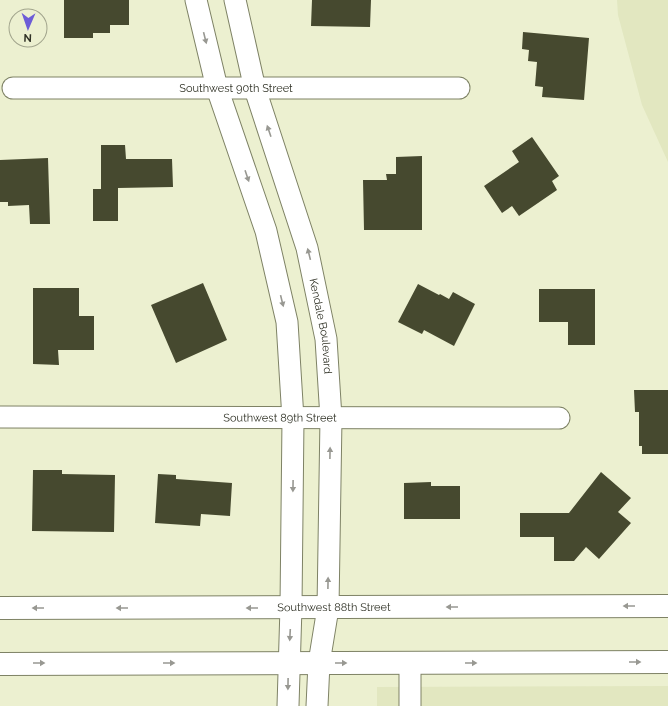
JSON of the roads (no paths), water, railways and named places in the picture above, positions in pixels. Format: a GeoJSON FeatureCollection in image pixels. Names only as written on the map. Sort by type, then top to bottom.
{"type":"FeatureCollection","features":[{"type":"Feature","properties":{"kind":"main road","name":"Southwest 88th Street"},"geometry":{"type":"LineString","coordinates":[[0,608],[668,606]]}},
{"type":"Feature","properties":{"kind":"main road"},"geometry":{"type":"LineString","coordinates":[[0,664],[668,662]]}},
{"type":"Feature","properties":{"kind":"street"},"geometry":{"type":"LineString","coordinates":[[196,0],[217,88],[266,231],[287,322],[293,419],[291,608],[288,663],[288,706]]}},
{"type":"Feature","properties":{"kind":"street","name":"Kendale Boulevard"},"geometry":{"type":"LineString","coordinates":[[235,0],[255,89],[298,217],[316,282],[326,339],[330,418],[328,608],[319,663],[317,706]]}},
{"type":"Feature","properties":{"kind":"street","name":"Southwest 90th Street"},"geometry":{"type":"LineString","coordinates":[[12,88],[459,88]]}},
{"type":"Feature","properties":{"kind":"street","name":"Southwest 89th Street"},"geometry":{"type":"LineString","coordinates":[[0,417],[293,419],[559,418]]}},
{"type":"Feature","properties":{"kind":"street"},"geometry":{"type":"LineString","coordinates":[[410,663],[410,706]]}}]}
